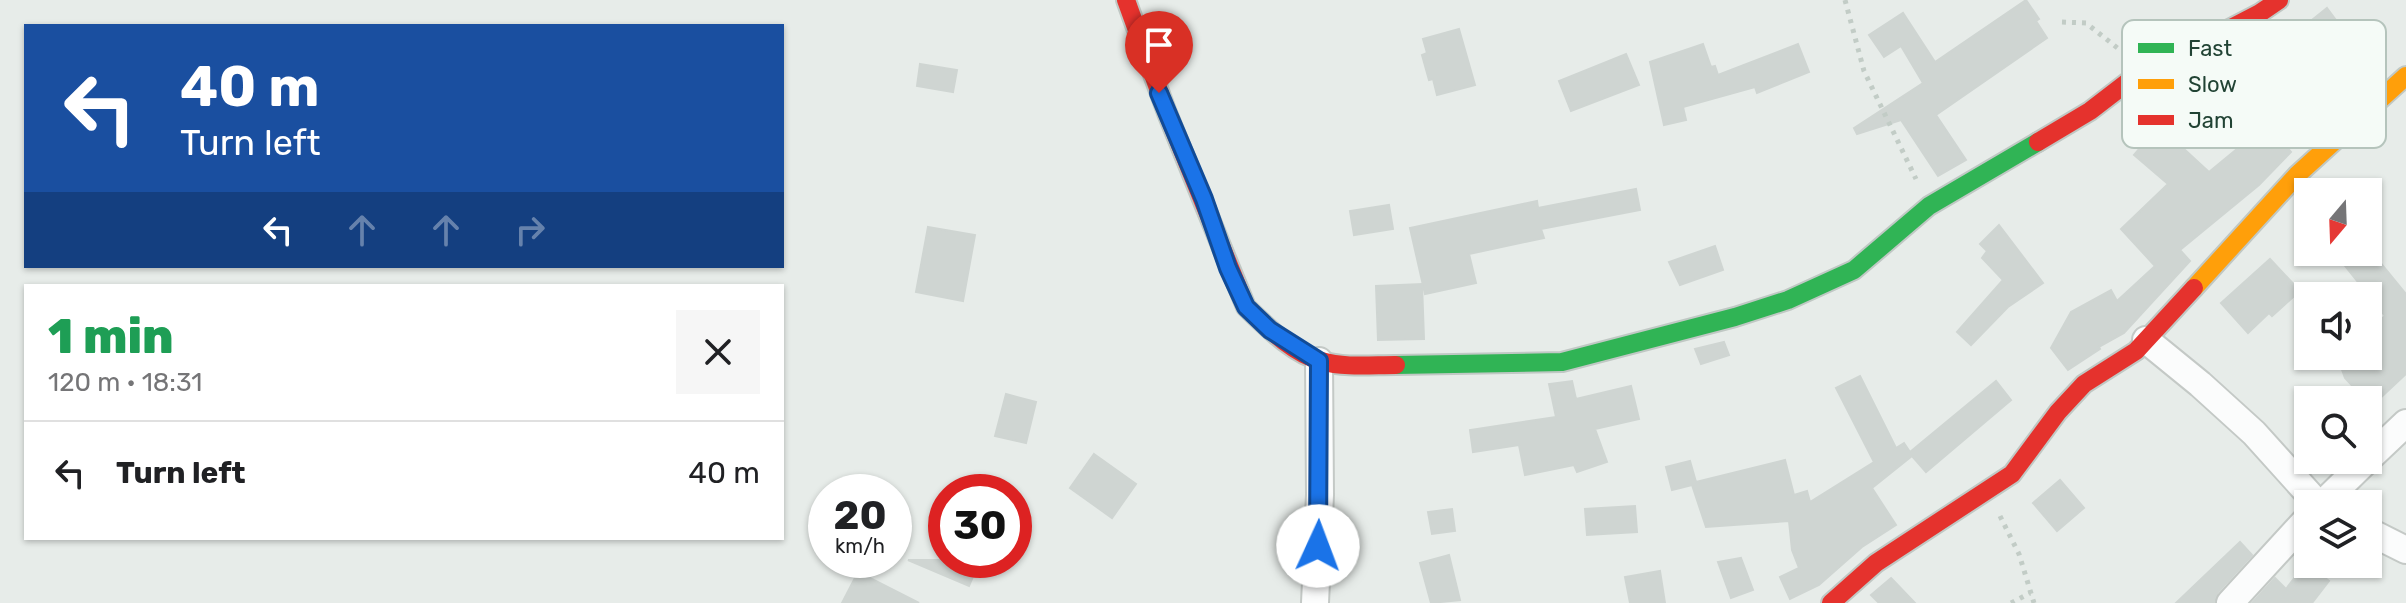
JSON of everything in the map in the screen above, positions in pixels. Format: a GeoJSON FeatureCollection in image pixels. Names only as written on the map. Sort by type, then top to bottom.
{"type":"FeatureCollection","features":[{"type":"Feature","properties":{"kind":"street"},"geometry":{"type":"LineString","coordinates":[[1126,0],[1167,113],[1246,307],[1270,330],[1319,361],[1347,365],[1562,362],[1788,300],[1854,270],[1929,206],[2090,111],[2122,88]]}},
{"type":"Feature","properties":{"kind":"street"},"geometry":{"type":"LineString","coordinates":[[2246,20],[2279,0]]}},
{"type":"Feature","properties":{"kind":"street"},"geometry":{"type":"LineString","coordinates":[[2386,94],[2406,76]]}},
{"type":"Feature","properties":{"kind":"street"},"geometry":{"type":"LineString","coordinates":[[1831,603],[1876,563],[2012,474],[2058,412],[2084,384],[2136,351],[2297,175],[2327,148]]}},
{"type":"Feature","properties":{"kind":"street"},"geometry":{"type":"LineString","coordinates":[[2146,340],[2254,433],[2307,490]]}},
{"type":"Feature","properties":{"kind":"street"},"geometry":{"type":"LineString","coordinates":[[1315,603],[1320,495],[1319,361]]}},
{"type":"Feature","properties":{"kind":"street"},"geometry":{"type":"LineString","coordinates":[[2382,446],[2406,423]]}},
{"type":"Feature","properties":{"kind":"street"},"geometry":{"type":"LineString","coordinates":[[2335,490],[2353,474]]}},
{"type":"Feature","properties":{"kind":"street"},"geometry":{"type":"LineString","coordinates":[[2230,603],[2294,533]]}},
{"type":"Feature","properties":{"kind":"street"},"geometry":{"type":"LineString","coordinates":[[2382,538],[2406,550]]}},
{"type":"Feature","properties":{"kind":"path"},"geometry":{"type":"LineString","coordinates":[[1845,0],[1864,71],[1929,206]]}},
{"type":"Feature","properties":{"kind":"path"},"geometry":{"type":"LineString","coordinates":[[2062,22],[2086,23],[2122,52]]}},
{"type":"Feature","properties":{"kind":"path"},"geometry":{"type":"LineString","coordinates":[[1987,491],[2019,554],[2034,603]]}},
{"type":"Feature","properties":{"kind":"path"},"geometry":{"type":"LineString","coordinates":[[2011,603],[2030,593]]}},
{"type":"Feature","properties":{"kind":"building"},"geometry":{"type":"Polygon","coordinates":[[[2026,0],[2047,38],[1936,115],[1966,160],[1938,176],[1901,120],[1857,134],[1854,128],[1923,83],[1901,46],[1884,57],[1869,35],[1903,13],[1935,62],[2026,0]]]}},
{"type":"Feature","properties":{"kind":"building"},"geometry":{"type":"Polygon","coordinates":[[[2327,8],[2336,20],[2312,20],[2327,8]]]}},
{"type":"Feature","properties":{"kind":"building"},"geometry":{"type":"Polygon","coordinates":[[[1459,29],[1475,85],[1437,95],[1422,55],[1427,53],[1423,39],[1459,29]]]}},
{"type":"Feature","properties":{"kind":"building"},"geometry":{"type":"Polygon","coordinates":[[[1703,44],[1711,67],[1715,66],[1718,75],[1798,44],[1809,72],[1757,93],[1755,87],[1683,107],[1686,120],[1664,125],[1650,62],[1703,44]]]}},
{"type":"Feature","properties":{"kind":"building"},"geometry":{"type":"Polygon","coordinates":[[[1626,54],[1639,85],[1571,111],[1559,81],[1626,54]]]}},
{"type":"Feature","properties":{"kind":"building"},"geometry":{"type":"Polygon","coordinates":[[[920,64],[957,70],[953,92],[917,86],[920,64]]]}},
{"type":"Feature","properties":{"kind":"building"},"geometry":{"type":"Polygon","coordinates":[[[2140,148],[2183,148],[2209,172],[2238,148],[2288,148],[2291,152],[2259,185],[2180,250],[2190,261],[2124,333],[2068,370],[2051,348],[2071,312],[2111,290],[2117,301],[2155,266],[2121,229],[2168,184],[2134,155],[2140,148]]]}},
{"type":"Feature","properties":{"kind":"building"},"geometry":{"type":"Polygon","coordinates":[[[1636,189],[1640,210],[1541,229],[1544,238],[1469,254],[1476,283],[1425,294],[1410,228],[1537,201],[1538,208],[1636,189]]]}},
{"type":"Feature","properties":{"kind":"building"},"geometry":{"type":"Polygon","coordinates":[[[1389,205],[1393,229],[1354,235],[1350,211],[1389,205]]]}},
{"type":"Feature","properties":{"kind":"building"},"geometry":{"type":"Polygon","coordinates":[[[1999,225],[2043,283],[2008,307],[1971,345],[1957,332],[2003,280],[1982,258],[1987,251],[1980,244],[1999,225]]]}},
{"type":"Feature","properties":{"kind":"building"},"geometry":{"type":"Polygon","coordinates":[[[928,227],[975,235],[963,301],[916,292],[928,227]]]}},
{"type":"Feature","properties":{"kind":"building"},"geometry":{"type":"Polygon","coordinates":[[[1715,246],[1723,270],[1680,285],[1669,262],[1715,246]]]}},
{"type":"Feature","properties":{"kind":"building"},"geometry":{"type":"Polygon","coordinates":[[[2270,259],[2294,285],[2294,296],[2272,316],[2269,313],[2248,333],[2221,303],[2270,259]]]}},
{"type":"Feature","properties":{"kind":"building"},"geometry":{"type":"Polygon","coordinates":[[[2382,265],[2406,294],[2406,374],[2382,396],[2382,386],[2352,386],[2342,370],[2382,370],[2382,318],[2385,316],[2382,312],[2382,282],[2358,282],[2345,266],[2382,265]]]}},
{"type":"Feature","properties":{"kind":"building"},"geometry":{"type":"Polygon","coordinates":[[[1422,284],[1424,339],[1378,340],[1376,286],[1422,284]]]}},
{"type":"Feature","properties":{"kind":"building"},"geometry":{"type":"Polygon","coordinates":[[[1724,342],[1729,355],[1701,364],[1695,349],[1724,342]]]}},
{"type":"Feature","properties":{"kind":"building"},"geometry":{"type":"Polygon","coordinates":[[[1860,376],[1896,448],[1904,443],[1910,452],[1996,381],[2011,400],[1926,472],[1912,456],[1872,488],[1896,525],[1862,547],[1819,585],[1790,599],[1780,577],[1799,568],[1792,550],[1789,521],[1706,527],[1692,485],[1672,490],[1666,467],[1690,461],[1696,482],[1785,460],[1794,495],[1807,491],[1810,502],[1874,462],[1836,388],[1860,376]]]}},
{"type":"Feature","properties":{"kind":"building"},"geometry":{"type":"Polygon","coordinates":[[[1572,381],[1576,399],[1631,386],[1639,419],[1595,429],[1607,462],[1577,472],[1574,465],[1525,475],[1519,445],[1473,452],[1470,430],[1556,417],[1549,384],[1572,381]]]}},
{"type":"Feature","properties":{"kind":"building"},"geometry":{"type":"Polygon","coordinates":[[[1006,394],[1036,402],[1026,443],[995,436],[1006,394]]]}},
{"type":"Feature","properties":{"kind":"building"},"geometry":{"type":"Polygon","coordinates":[[[1094,454],[1136,484],[1112,518],[1070,488],[1094,454]]]}},
{"type":"Feature","properties":{"kind":"building"},"geometry":{"type":"Polygon","coordinates":[[[2060,480],[2084,508],[2057,531],[2033,503],[2060,480]]]}},
{"type":"Feature","properties":{"kind":"building"},"geometry":{"type":"Polygon","coordinates":[[[1635,506],[1637,532],[1587,535],[1585,509],[1635,506]]]}},
{"type":"Feature","properties":{"kind":"building"},"geometry":{"type":"Polygon","coordinates":[[[1452,509],[1455,531],[1432,534],[1428,512],[1452,509]]]}},
{"type":"Feature","properties":{"kind":"building"},"geometry":{"type":"Polygon","coordinates":[[[2240,542],[2252,555],[2218,592],[2214,603],[2176,603],[2240,542]]]}},
{"type":"Feature","properties":{"kind":"building"},"geometry":{"type":"Polygon","coordinates":[[[1449,555],[1460,600],[1431,603],[1420,563],[1449,555]]]}},
{"type":"Feature","properties":{"kind":"building"},"geometry":{"type":"Polygon","coordinates":[[[1741,558],[1753,590],[1731,598],[1718,562],[1741,558]]]}},
{"type":"Feature","properties":{"kind":"building"},"geometry":{"type":"Polygon","coordinates":[[[912,560],[928,560],[928,569],[912,562],[912,560]]]}},
{"type":"Feature","properties":{"kind":"building"},"geometry":{"type":"Polygon","coordinates":[[[1660,571],[1665,603],[1630,603],[1625,577],[1660,571]]]}},
{"type":"Feature","properties":{"kind":"building"},"geometry":{"type":"Polygon","coordinates":[[[855,578],[870,578],[919,603],[842,603],[855,578]]]}},
{"type":"Feature","properties":{"kind":"building"},"geometry":{"type":"Polygon","coordinates":[[[950,578],[972,578],[969,586],[950,578]]]}},
{"type":"Feature","properties":{"kind":"building"},"geometry":{"type":"Polygon","coordinates":[[[1891,578],[1915,603],[1879,603],[1871,595],[1891,578]]]}},
{"type":"Feature","properties":{"kind":"building"},"geometry":{"type":"Polygon","coordinates":[[[2275,578],[2286,589],[2294,578],[2325,578],[2329,581],[2312,603],[2252,603],[2275,578]]]}},
{"type":"Feature","properties":{"kind":"traffic: fast"},"geometry":{"type":"LineString","coordinates":[[1396,365],[1562,362],[1788,300],[1854,270],[1929,206],[2038,142]]}},
{"type":"Feature","properties":{"kind":"traffic: slow"},"geometry":{"type":"LineString","coordinates":[[2386,94],[2406,76]]}},
{"type":"Feature","properties":{"kind":"traffic: slow"},"geometry":{"type":"LineString","coordinates":[[2194,288],[2297,175],[2327,148]]}},
{"type":"Feature","properties":{"kind":"traffic: jam"},"geometry":{"type":"LineString","coordinates":[[1126,0],[1167,113],[1246,307],[1281,339],[1321,361],[1339,365],[1396,365]]}},
{"type":"Feature","properties":{"kind":"traffic: jam"},"geometry":{"type":"LineString","coordinates":[[2247,20],[2279,0]]}},
{"type":"Feature","properties":{"kind":"traffic: jam"},"geometry":{"type":"LineString","coordinates":[[2038,142],[2090,111],[2122,86]]}},
{"type":"Feature","properties":{"kind":"traffic: jam"},"geometry":{"type":"LineString","coordinates":[[1831,603],[1876,563],[2012,474],[2058,412],[2084,384],[2136,351],[2194,288]]}},
{"type":"Feature","properties":{"kind":"route"},"geometry":{"type":"LineString","coordinates":[[1159,93],[1246,307],[1270,330],[1319,361],[1318,546]]}}]}
